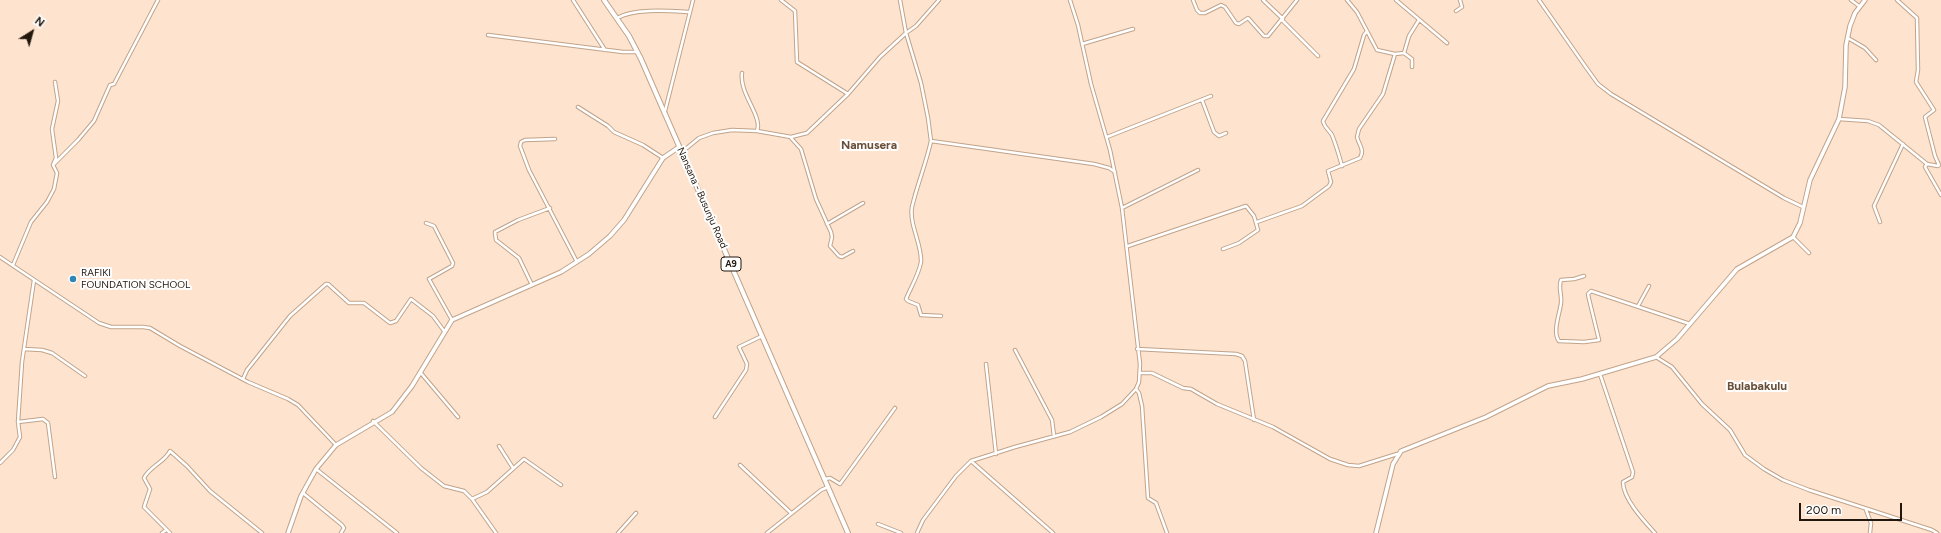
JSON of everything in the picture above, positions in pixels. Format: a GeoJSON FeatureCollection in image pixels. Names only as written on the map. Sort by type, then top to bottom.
{"type":"FeatureCollection","features":[{"type":"Feature","properties":{"kind":"main road","name":"Nansana - Busunju Road"},"geometry":{"type":"LineString","coordinates":[[604,0],[617,18],[637,52],[848,533]]}},
{"type":"Feature","properties":{"kind":"street"},"geometry":{"type":"LineString","coordinates":[[53,165],[75,144],[94,121],[110,85],[114,84],[158,0]]}},
{"type":"Feature","properties":{"kind":"street"},"geometry":{"type":"LineString","coordinates":[[573,0],[606,50]]}},
{"type":"Feature","properties":{"kind":"street"},"geometry":{"type":"LineString","coordinates":[[664,111],[693,0]]}},
{"type":"Feature","properties":{"kind":"street"},"geometry":{"type":"LineString","coordinates":[[781,0],[795,10],[797,62],[848,94]]}},
{"type":"Feature","properties":{"kind":"street"},"geometry":{"type":"LineString","coordinates":[[900,0],[906,33],[921,83],[928,118],[930,141],[926,164],[912,208],[914,228],[921,261],[919,272],[906,299],[918,305],[921,315],[941,316]]}},
{"type":"Feature","properties":{"kind":"street"},"geometry":{"type":"LineString","coordinates":[[682,152],[699,138],[713,133],[732,130],[757,131],[791,138],[807,133],[848,94],[880,57],[906,33],[916,26],[938,0]]}},
{"type":"Feature","properties":{"kind":"street"},"geometry":{"type":"LineString","coordinates":[[916,533],[923,520],[956,476],[971,462],[1070,432],[1122,404],[1136,390],[1140,373],[1128,246],[1122,208],[1107,137],[1091,84],[1070,0]]}},
{"type":"Feature","properties":{"kind":"street"},"geometry":{"type":"LineString","coordinates":[[1193,0],[1197,10],[1200,13],[1205,13],[1221,5],[1225,7],[1236,23],[1250,19],[1264,36],[1270,35],[1297,0]]}},
{"type":"Feature","properties":{"kind":"street"},"geometry":{"type":"LineString","coordinates":[[1263,0],[1318,56]]}},
{"type":"Feature","properties":{"kind":"street"},"geometry":{"type":"LineString","coordinates":[[1347,0],[1357,12],[1377,50],[1395,54],[1404,53],[1412,59],[1412,67]]}},
{"type":"Feature","properties":{"kind":"street"},"geometry":{"type":"LineString","coordinates":[[1396,0],[1447,43]]}},
{"type":"Feature","properties":{"kind":"street"},"geometry":{"type":"LineString","coordinates":[[1456,11],[1462,7],[1460,0]]}},
{"type":"Feature","properties":{"kind":"street"},"geometry":{"type":"LineString","coordinates":[[1539,0],[1584,66],[1598,84],[1610,94],[1784,198],[1803,207]]}},
{"type":"Feature","properties":{"kind":"street"},"geometry":{"type":"LineString","coordinates":[[1851,0],[1860,6]]}},
{"type":"Feature","properties":{"kind":"street"},"geometry":{"type":"LineString","coordinates":[[1140,373],[1152,373],[1184,388],[1191,389],[1217,404],[1286,434],[1330,459],[1348,465],[1359,466],[1398,454],[1404,449],[1486,417],[1543,388],[1600,374],[1656,357],[1691,324],[1737,269],[1793,237],[1800,224],[1810,180],[1839,119],[1846,79],[1848,38],[1852,20],[1865,0]]}},
{"type":"Feature","properties":{"kind":"street"},"geometry":{"type":"LineString","coordinates":[[1839,119],[1873,122],[1887,130],[1928,164],[1938,166],[1939,164],[1935,156],[1925,117],[1934,110],[1916,82],[1918,70],[1917,18],[1896,0]]}},
{"type":"Feature","properties":{"kind":"street"},"geometry":{"type":"LineString","coordinates":[[617,18],[623,14],[661,11],[690,12]]}},
{"type":"Feature","properties":{"kind":"street"},"geometry":{"type":"LineString","coordinates":[[1404,53],[1409,36],[1420,20]]}},
{"type":"Feature","properties":{"kind":"street"},"geometry":{"type":"LineString","coordinates":[[1082,44],[1133,29]]}},
{"type":"Feature","properties":{"kind":"street"},"geometry":{"type":"LineString","coordinates":[[1342,166],[1339,152],[1323,121],[1354,69],[1364,35],[1367,31]]}},
{"type":"Feature","properties":{"kind":"street"},"geometry":{"type":"LineString","coordinates":[[488,35],[606,50],[637,52]]}},
{"type":"Feature","properties":{"kind":"street"},"geometry":{"type":"LineString","coordinates":[[1848,38],[1865,48],[1876,60]]}},
{"type":"Feature","properties":{"kind":"street"},"geometry":{"type":"LineString","coordinates":[[1257,222],[1302,206],[1329,186],[1331,182],[1328,171],[1360,158],[1363,154],[1363,149],[1357,137],[1359,130],[1383,94],[1395,54]]}},
{"type":"Feature","properties":{"kind":"street"},"geometry":{"type":"LineString","coordinates":[[742,73],[746,96],[758,124],[757,131]]}},
{"type":"Feature","properties":{"kind":"street"},"geometry":{"type":"LineString","coordinates":[[13,266],[31,222],[47,202],[54,189],[57,173],[53,165],[56,158],[52,129],[58,101],[55,82]]}},
{"type":"Feature","properties":{"kind":"street"},"geometry":{"type":"LineString","coordinates":[[1107,137],[1211,96]]}},
{"type":"Feature","properties":{"kind":"street"},"geometry":{"type":"LineString","coordinates":[[1202,100],[1214,132],[1219,136],[1226,133]]}},
{"type":"Feature","properties":{"kind":"street"},"geometry":{"type":"LineString","coordinates":[[578,106],[608,126],[614,132],[643,146],[663,158]]}},
{"type":"Feature","properties":{"kind":"street"},"geometry":{"type":"LineString","coordinates":[[791,138],[801,149],[816,199],[832,236],[830,246],[839,256],[845,256],[853,251]]}},
{"type":"Feature","properties":{"kind":"street"},"geometry":{"type":"LineString","coordinates":[[555,139],[525,140],[520,146],[529,170],[578,262]]}},
{"type":"Feature","properties":{"kind":"street"},"geometry":{"type":"LineString","coordinates":[[930,141],[1094,164],[1109,168],[1115,172]]}},
{"type":"Feature","properties":{"kind":"street"},"geometry":{"type":"LineString","coordinates":[[1880,222],[1874,206],[1903,144]]}},
{"type":"Feature","properties":{"kind":"street"},"geometry":{"type":"LineString","coordinates":[[288,533],[302,493],[316,469],[336,445],[371,425],[373,421],[382,419],[392,412],[412,386],[452,320],[561,272],[578,262],[599,246],[624,220],[663,158],[679,147]]}},
{"type":"Feature","properties":{"kind":"street"},"geometry":{"type":"LineString","coordinates":[[1928,164],[1925,167],[1941,195]]}},
{"type":"Feature","properties":{"kind":"street"},"geometry":{"type":"LineString","coordinates":[[1122,208],[1198,170]]}},
{"type":"Feature","properties":{"kind":"street"},"geometry":{"type":"LineString","coordinates":[[827,224],[863,204]]}},
{"type":"Feature","properties":{"kind":"street"},"geometry":{"type":"LineString","coordinates":[[1128,246],[1246,206],[1250,208],[1257,222],[1258,230],[1252,236],[1239,244],[1222,249]]}},
{"type":"Feature","properties":{"kind":"street"},"geometry":{"type":"LineString","coordinates":[[532,285],[519,258],[496,240],[495,232],[518,220],[550,208]]}},
{"type":"Feature","properties":{"kind":"street"},"geometry":{"type":"LineString","coordinates":[[426,223],[434,226],[453,261],[452,266],[429,279],[452,320]]}},
{"type":"Feature","properties":{"kind":"street"},"geometry":{"type":"LineString","coordinates":[[1793,237],[1809,253]]}},
{"type":"Feature","properties":{"kind":"street"},"geometry":{"type":"LineString","coordinates":[[0,257],[105,326],[150,328],[180,346],[243,379],[288,399],[298,405],[336,445]]}},
{"type":"Feature","properties":{"kind":"street"},"geometry":{"type":"LineString","coordinates":[[1584,276],[1574,279],[1561,280],[1559,284],[1561,302],[1558,314],[1557,334],[1559,341],[1584,342],[1599,340],[1588,294],[1591,291],[1691,324]]}},
{"type":"Feature","properties":{"kind":"street"},"geometry":{"type":"LineString","coordinates":[[0,463],[18,443],[20,437],[18,422],[24,349],[34,280]]}},
{"type":"Feature","properties":{"kind":"street"},"geometry":{"type":"LineString","coordinates":[[243,379],[247,370],[290,316],[326,284],[349,303],[364,303],[390,323],[396,321],[411,299],[433,316],[444,331]]}},
{"type":"Feature","properties":{"kind":"street"},"geometry":{"type":"LineString","coordinates":[[1638,306],[1648,286]]}},
{"type":"Feature","properties":{"kind":"street"},"geometry":{"type":"LineString","coordinates":[[714,417],[746,370],[748,364],[739,347],[762,336]]}},
{"type":"Feature","properties":{"kind":"street"},"geometry":{"type":"LineString","coordinates":[[24,349],[42,350],[52,353],[85,376]]}},
{"type":"Feature","properties":{"kind":"street"},"geometry":{"type":"LineString","coordinates":[[1137,349],[1213,352],[1242,356],[1245,361],[1254,420]]}},
{"type":"Feature","properties":{"kind":"street"},"geometry":{"type":"LineString","coordinates":[[1015,350],[1052,420],[1054,436]]}},
{"type":"Feature","properties":{"kind":"street"},"geometry":{"type":"LineString","coordinates":[[1656,357],[1672,367],[1702,404],[1730,430],[1745,455],[1753,462],[1783,480],[1932,530],[1937,533]]}},
{"type":"Feature","properties":{"kind":"street"},"geometry":{"type":"LineString","coordinates":[[986,364],[996,454]]}},
{"type":"Feature","properties":{"kind":"street"},"geometry":{"type":"LineString","coordinates":[[420,371],[458,417]]}},
{"type":"Feature","properties":{"kind":"street"},"geometry":{"type":"LineString","coordinates":[[1600,374],[1633,472],[1632,477],[1623,482],[1624,487],[1635,509],[1655,533]]}},
{"type":"Feature","properties":{"kind":"street"},"geometry":{"type":"LineString","coordinates":[[1136,390],[1139,393],[1142,406],[1148,498],[1156,503],[1167,533]]}},
{"type":"Feature","properties":{"kind":"street"},"geometry":{"type":"LineString","coordinates":[[825,479],[830,478],[840,484],[895,408]]}},
{"type":"Feature","properties":{"kind":"street"},"geometry":{"type":"LineString","coordinates":[[18,422],[43,419],[48,423],[55,477]]}},
{"type":"Feature","properties":{"kind":"street"},"geometry":{"type":"LineString","coordinates":[[373,421],[421,468],[444,486],[464,491],[472,499],[496,533]]}},
{"type":"Feature","properties":{"kind":"street"},"geometry":{"type":"LineString","coordinates":[[499,446],[513,468]]}},
{"type":"Feature","properties":{"kind":"street"},"geometry":{"type":"LineString","coordinates":[[170,533],[144,507],[150,489],[144,478],[153,466],[167,456],[170,451],[187,466],[210,491],[262,533]]}},
{"type":"Feature","properties":{"kind":"street"},"geometry":{"type":"LineString","coordinates":[[1376,533],[1390,472],[1398,454]]}},
{"type":"Feature","properties":{"kind":"street"},"geometry":{"type":"LineString","coordinates":[[472,499],[487,492],[523,459],[526,459],[561,485]]}},
{"type":"Feature","properties":{"kind":"street"},"geometry":{"type":"LineString","coordinates":[[971,462],[1053,533]]}},
{"type":"Feature","properties":{"kind":"street"},"geometry":{"type":"LineString","coordinates":[[740,465],[791,514]]}},
{"type":"Feature","properties":{"kind":"street"},"geometry":{"type":"LineString","coordinates":[[316,469],[397,533]]}},
{"type":"Feature","properties":{"kind":"street"},"geometry":{"type":"LineString","coordinates":[[767,533],[821,490],[828,487]]}},
{"type":"Feature","properties":{"kind":"street"},"geometry":{"type":"LineString","coordinates":[[302,493],[342,525],[344,528],[341,533]]}},
{"type":"Feature","properties":{"kind":"street"},"geometry":{"type":"LineString","coordinates":[[1866,509],[1871,524],[1870,533]]}},
{"type":"Feature","properties":{"kind":"street"},"geometry":{"type":"LineString","coordinates":[[618,533],[636,513]]}},
{"type":"Feature","properties":{"kind":"street"},"geometry":{"type":"LineString","coordinates":[[878,524],[901,533]]}},
{"type":"Feature","properties":{"kind":"street"},"geometry":{"type":"LineString","coordinates":[[162,533],[166,530]]}},
{"type":"Feature","properties":{"kind":"place","name":"RAFIKI FOUNDATION SCHOOL"},"geometry":{"type":"Point","coordinates":[73,279]}},
{"type":"Feature","properties":{"kind":"district","name":"Namusera"},"geometry":{"type":"Point","coordinates":[869,145]}},
{"type":"Feature","properties":{"kind":"district","name":"Bulabakulu"},"geometry":{"type":"Point","coordinates":[1757,386]}}]}
